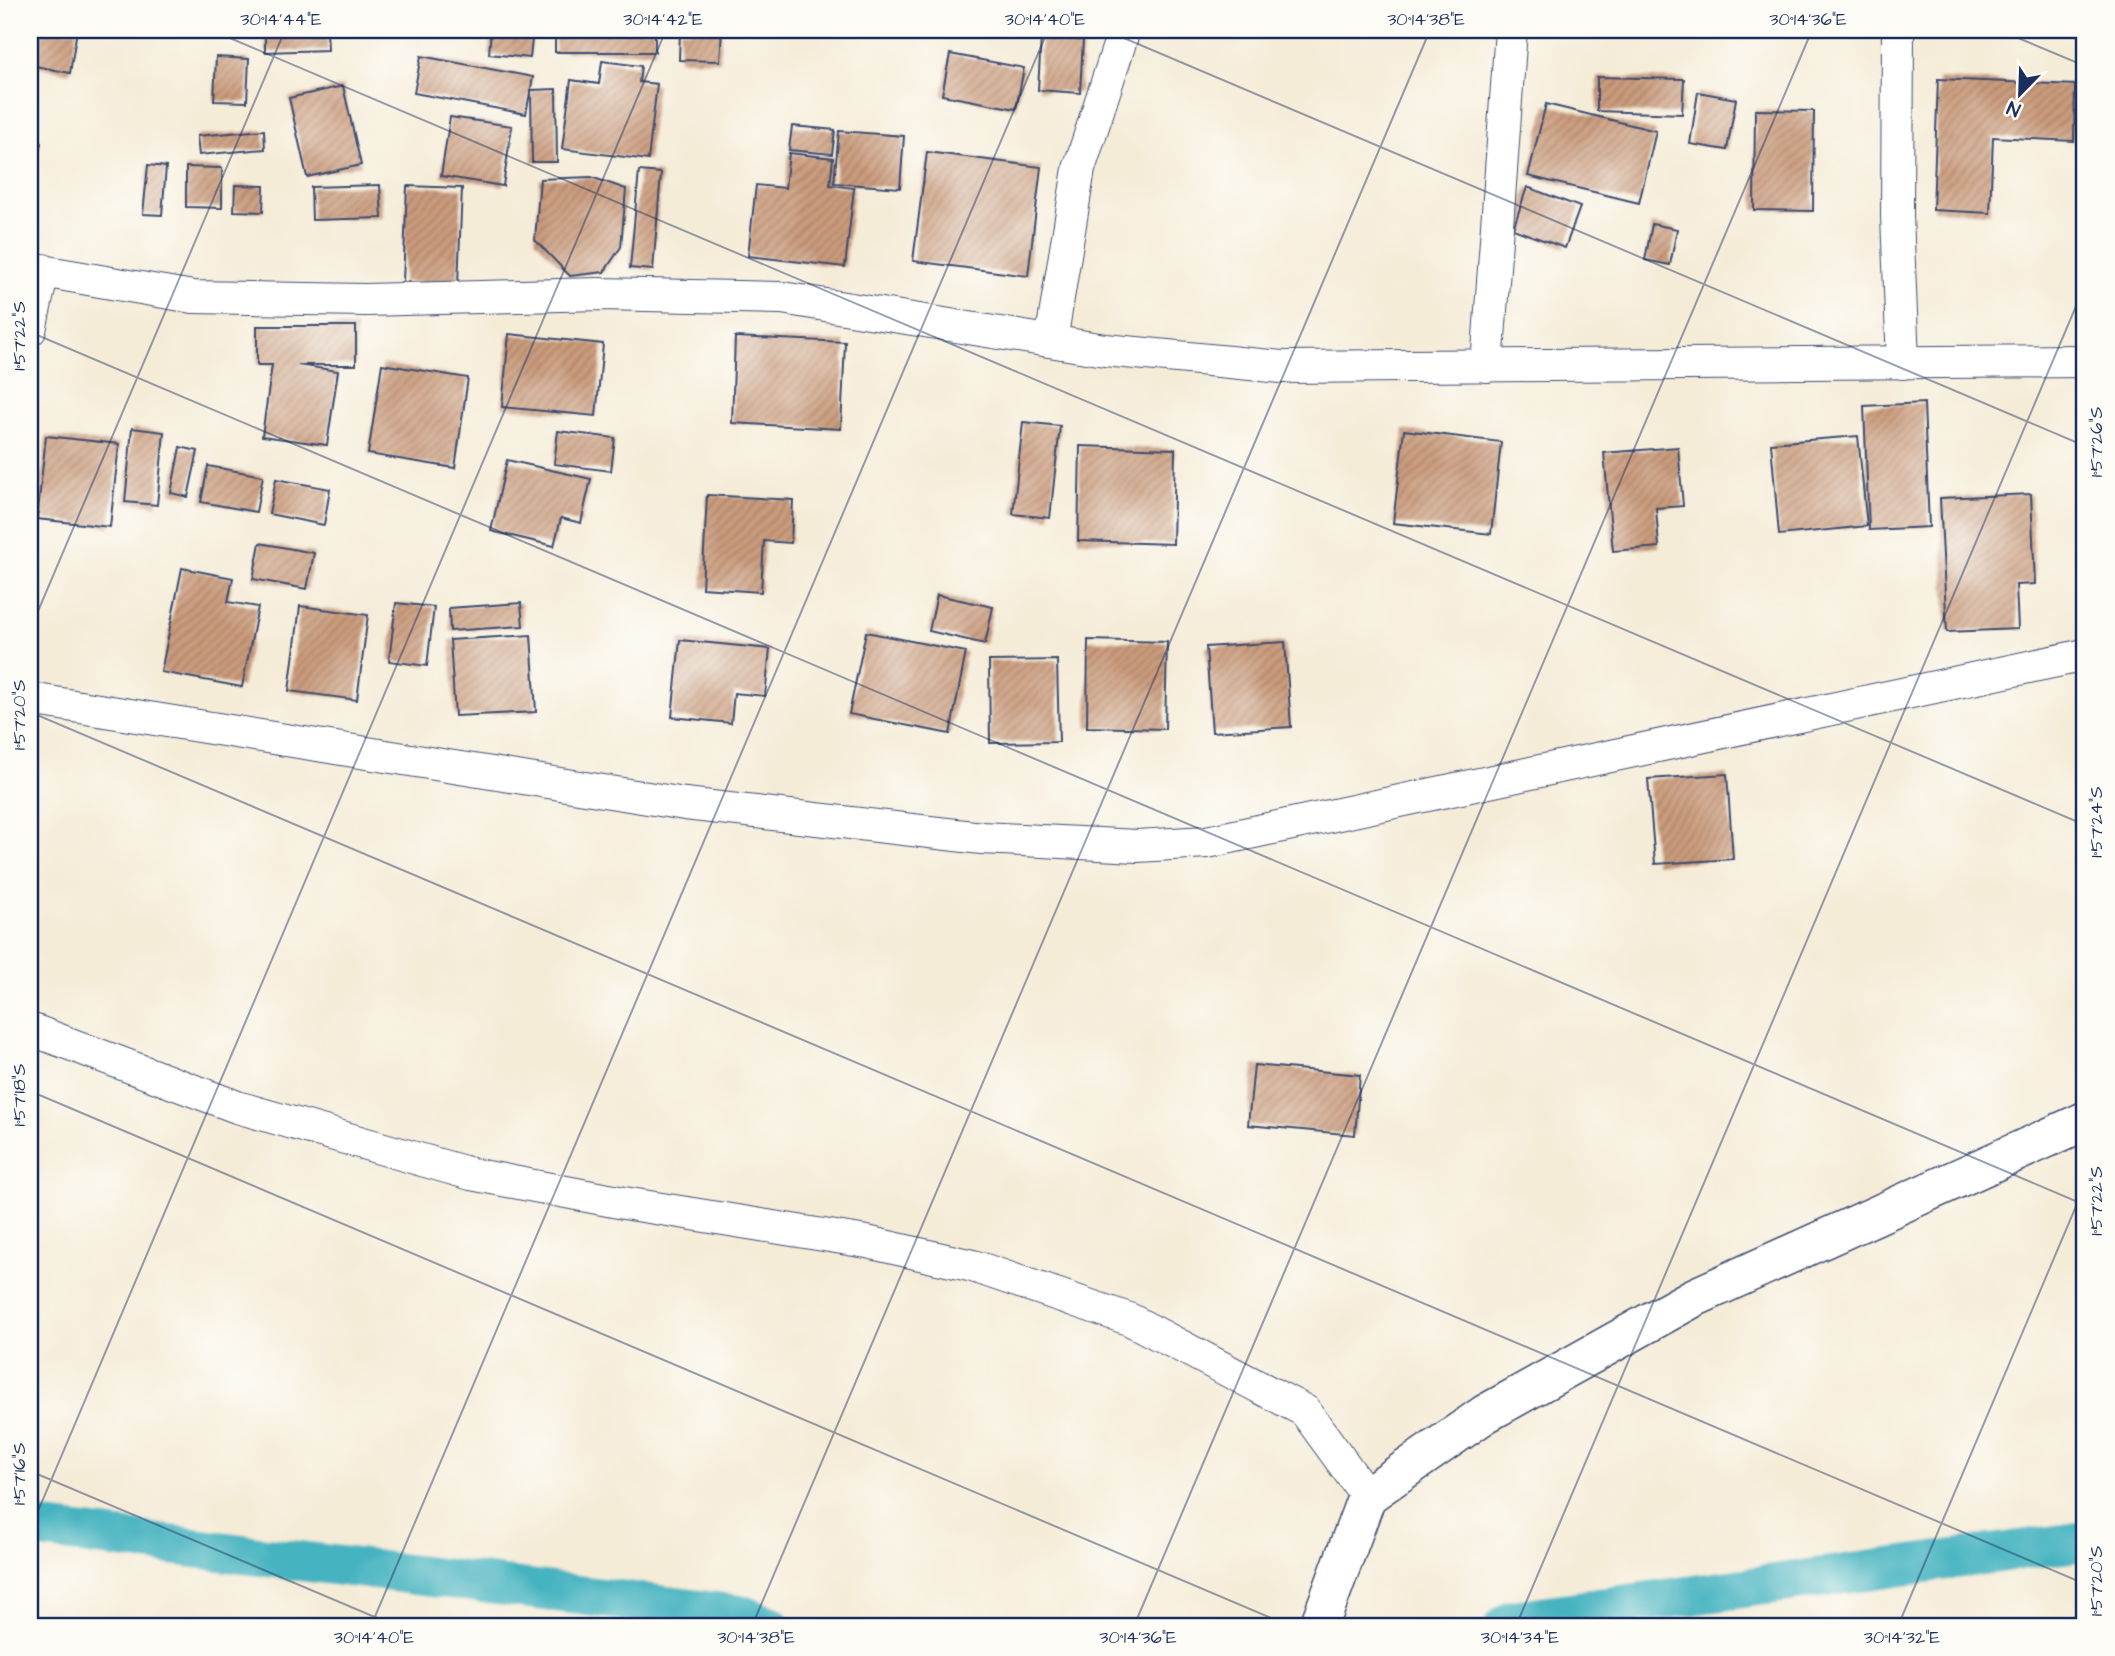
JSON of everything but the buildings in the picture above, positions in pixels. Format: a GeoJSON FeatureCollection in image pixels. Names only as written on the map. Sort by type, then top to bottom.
{"type":"FeatureCollection","features":[{"type":"Feature","properties":{"kind":"main road"},"geometry":{"type":"LineString","coordinates":[[1319,1626],[1367,1496],[1485,1415],[1693,1298],[2085,1121]]}},
{"type":"Feature","properties":{"kind":"street"},"geometry":{"type":"LineString","coordinates":[[1051,341],[1079,169],[1124,30]]}},
{"type":"Feature","properties":{"kind":"street"},"geometry":{"type":"LineString","coordinates":[[1487,366],[1511,30]]}},
{"type":"Feature","properties":{"kind":"street"},"geometry":{"type":"LineString","coordinates":[[1898,30],[1897,216],[1903,362]]}},
{"type":"Feature","properties":{"kind":"street"},"geometry":{"type":"LineString","coordinates":[[30,330],[36,270],[193,297],[366,300],[600,293],[782,298],[1105,350],[1282,367],[2085,361]]}},
{"type":"Feature","properties":{"kind":"street"},"geometry":{"type":"LineString","coordinates":[[30,699],[685,804],[982,838],[1137,846],[1207,842],[2085,655]]}},
{"type":"Feature","properties":{"kind":"street"},"geometry":{"type":"LineString","coordinates":[[30,1029],[237,1107],[471,1174],[624,1203],[867,1242],[973,1266],[1129,1319],[1306,1411],[1367,1496]]}},
{"type":"Feature","properties":{"kind":"waterway"},"geometry":{"type":"LineString","coordinates":[[30,1528],[742,1615],[771,1626]]}},
{"type":"Feature","properties":{"kind":"waterway"},"geometry":{"type":"LineString","coordinates":[[1504,1626],[1512,1620],[2085,1541]]}}]}
